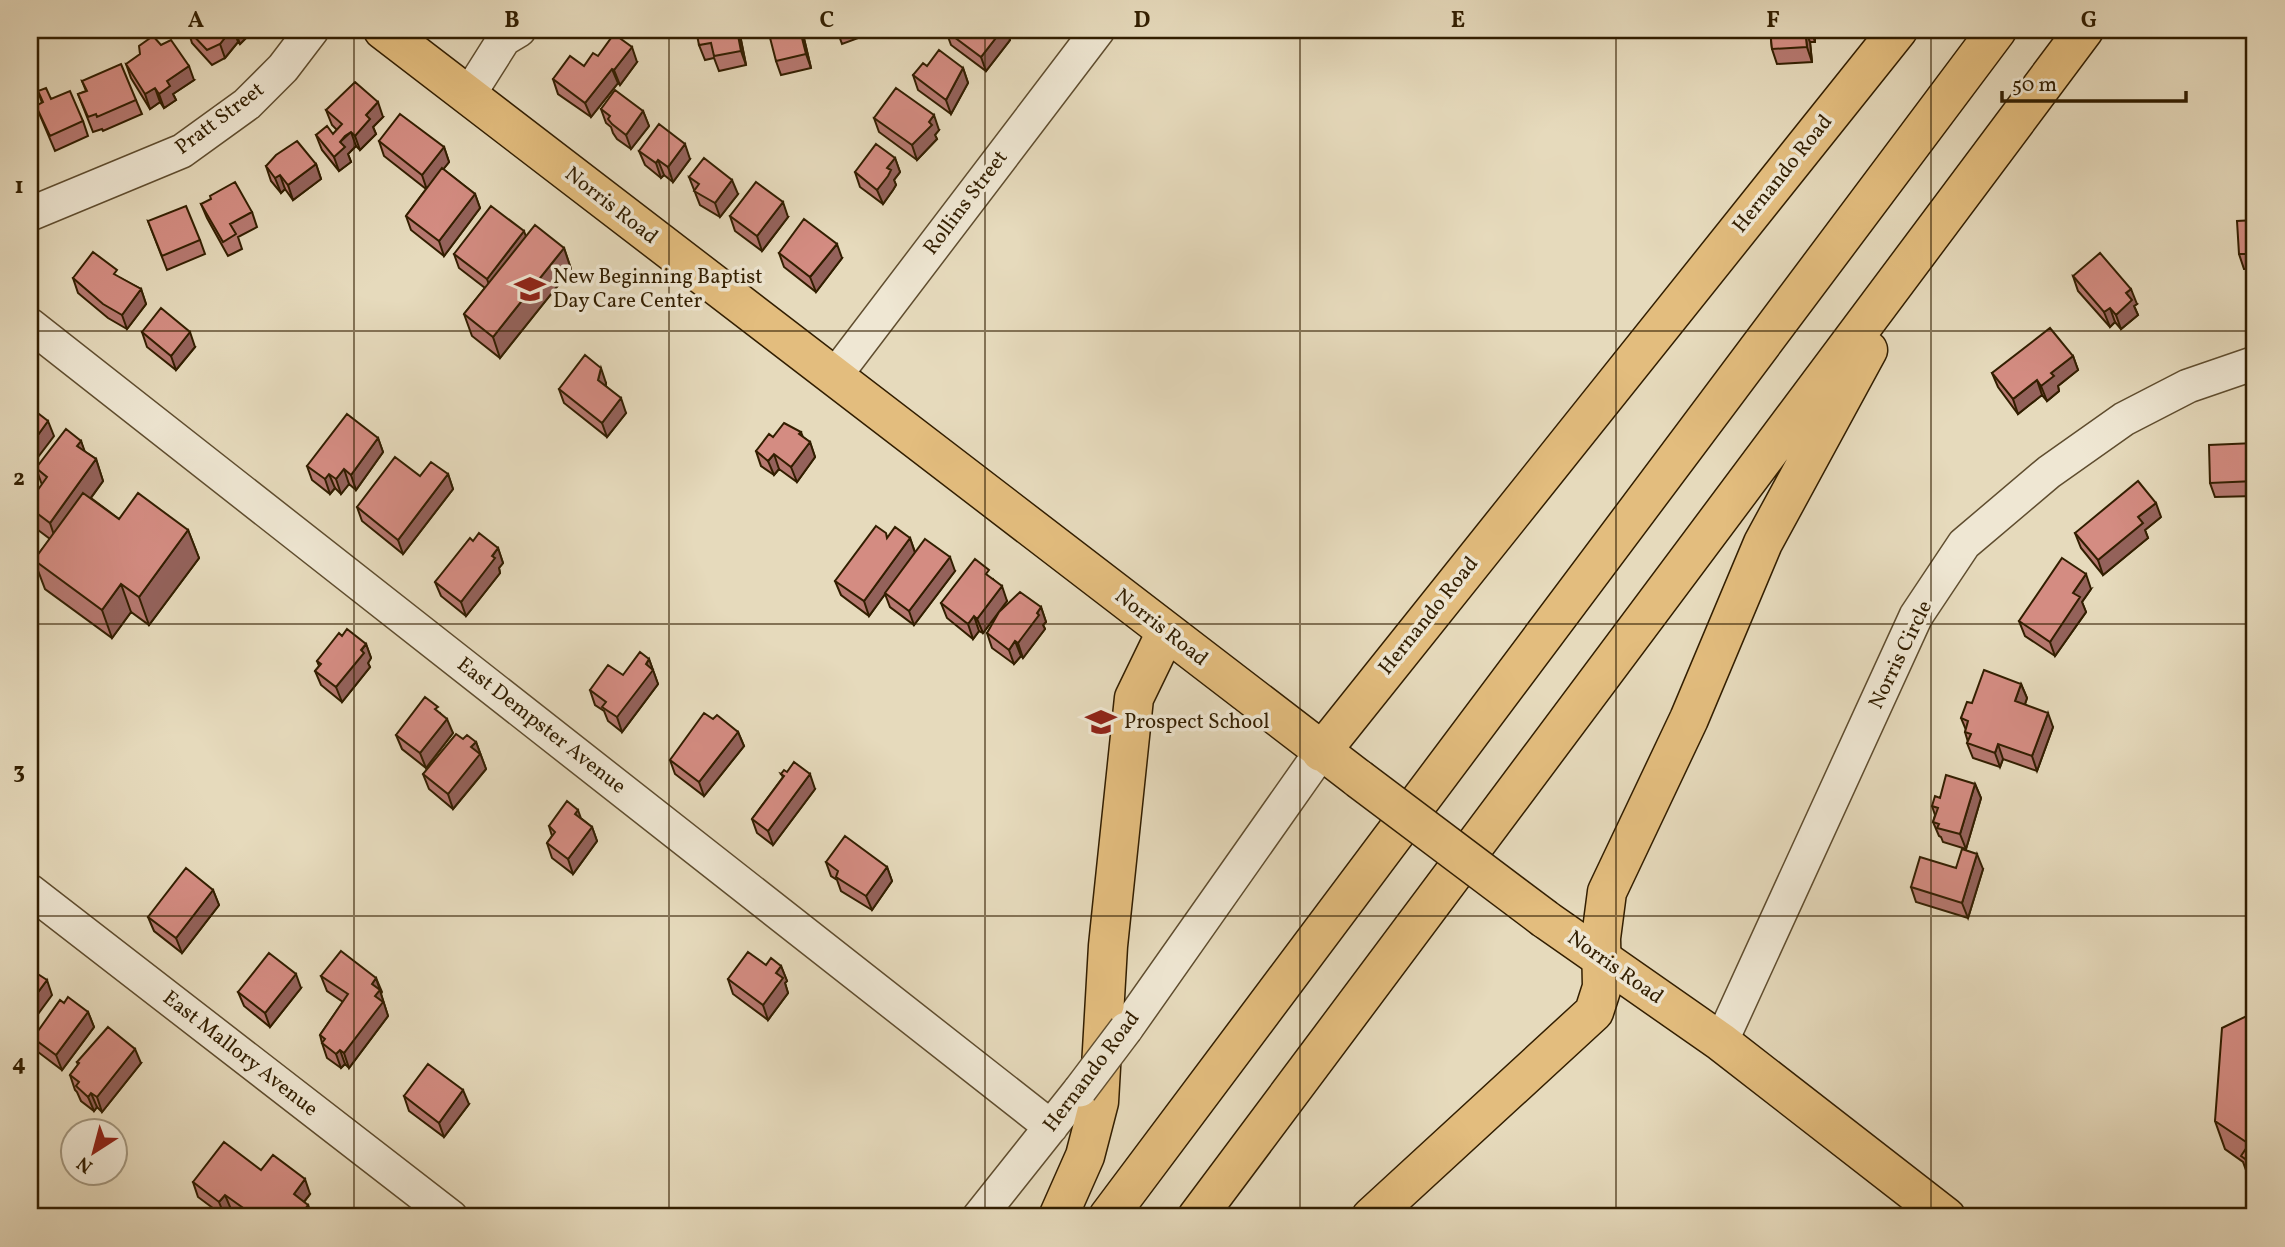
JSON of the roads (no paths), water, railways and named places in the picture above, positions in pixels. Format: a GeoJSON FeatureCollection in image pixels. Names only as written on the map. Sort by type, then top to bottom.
{"type":"FeatureCollection","features":[{"type":"Feature","properties":{"kind":"main road","name":"Norris Road"},"geometry":{"type":"LineString","coordinates":[[383,30],[1321,752],[1545,919],[1721,1042],[1946,1217]]}},
{"type":"Feature","properties":{"kind":"main road","name":"Hernando Road"},"geometry":{"type":"LineString","coordinates":[[1321,752],[1898,30]]}},
{"type":"Feature","properties":{"kind":"main road"},"geometry":{"type":"LineString","coordinates":[[1108,1217],[1997,30]]}},
{"type":"Feature","properties":{"kind":"main road"},"geometry":{"type":"LineString","coordinates":[[1197,1217],[2084,30]]}},
{"type":"Feature","properties":{"kind":"main road"},"geometry":{"type":"LineString","coordinates":[[1371,1217],[1594,1012],[1602,987],[1604,960],[1601,938],[1606,892],[1689,719],[1763,543],[1843,398],[1916,257]]}},
{"type":"Feature","properties":{"kind":"main road"},"geometry":{"type":"LineString","coordinates":[[1058,1217],[1085,1156],[1099,1102],[1108,946],[1133,698],[1166,632]]}},
{"type":"Feature","properties":{"kind":"street","name":"Pratt Street"},"geometry":{"type":"LineString","coordinates":[[30,214],[182,151],[247,104],[283,68],[313,30]]}},
{"type":"Feature","properties":{"kind":"street"},"geometry":{"type":"LineString","coordinates":[[468,96],[504,39],[519,30]]}},
{"type":"Feature","properties":{"kind":"street","name":"Rollins Street"},"geometry":{"type":"LineString","coordinates":[[834,377],[1098,30]]}},
{"type":"Feature","properties":{"kind":"street","name":"East Dempster Avenue"},"geometry":{"type":"LineString","coordinates":[[30,325],[1051,1127]]}},
{"type":"Feature","properties":{"kind":"street","name":"Norris Circle"},"geometry":{"type":"LineString","coordinates":[[1721,1042],[1916,616],[1964,544],[2049,472],[2124,419],[2188,386],[2252,363]]}},
{"type":"Feature","properties":{"kind":"street","name":"Hernando Road"},"geometry":{"type":"LineString","coordinates":[[979,1217],[1126,1029],[1321,752]]}},
{"type":"Feature","properties":{"kind":"street","name":"East Mallory Avenue"},"geometry":{"type":"LineString","coordinates":[[30,891],[451,1217]]}},
{"type":"Feature","properties":{"kind":"place","name":"New Beginning Baptist Day Care Center"},"geometry":{"type":"Point","coordinates":[530,289]}},
{"type":"Feature","properties":{"kind":"place","name":"Prospect School"},"geometry":{"type":"Point","coordinates":[1101,722]}}]}
